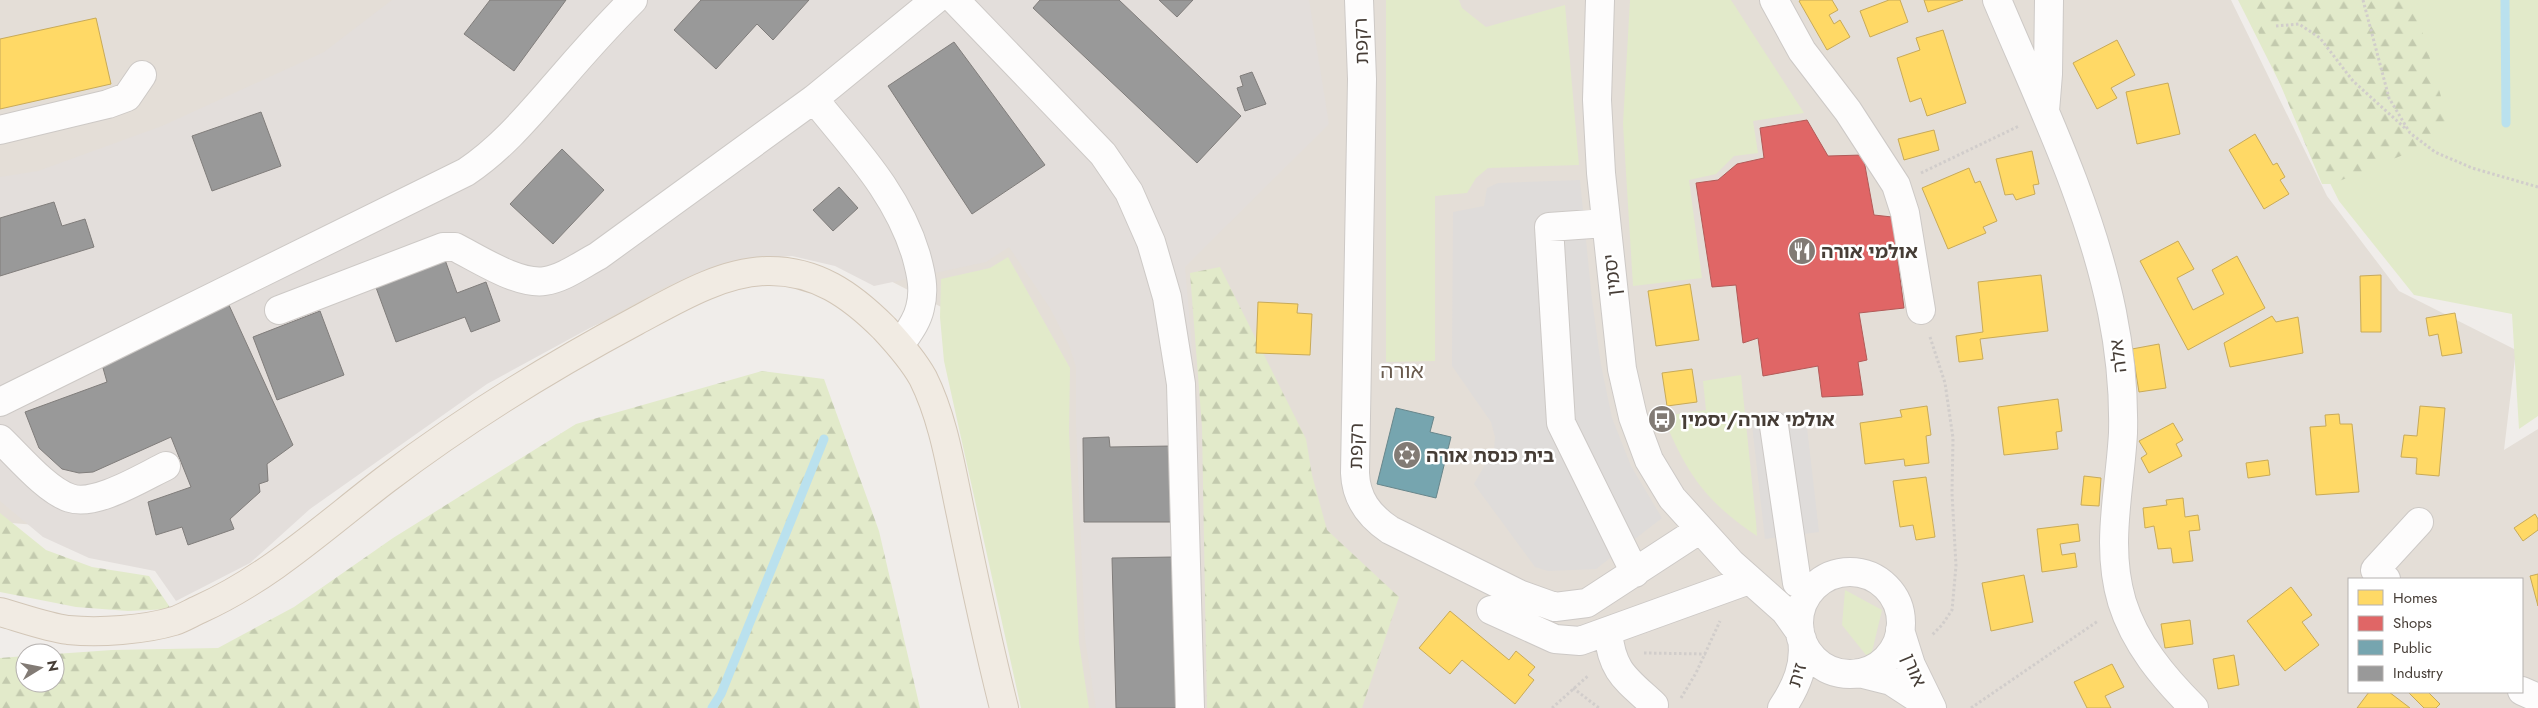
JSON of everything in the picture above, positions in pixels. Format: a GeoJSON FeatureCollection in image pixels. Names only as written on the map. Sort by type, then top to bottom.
{"type":"FeatureCollection","features":[{"type":"Feature","properties":{"kind":"main road"},"geometry":{"type":"LineString","coordinates":[[0,612],[67,630],[114,631],[174,621],[233,594],[282,561],[387,479],[483,411],[574,355],[660,308],[736,276],[763,271],[789,272],[828,284],[846,294],[868,312],[900,344],[922,378],[937,416],[1004,708]]}},
{"type":"Feature","properties":{"kind":"street"},"geometry":{"type":"LineString","coordinates":[[0,402],[466,172],[491,154],[519,128],[578,59],[633,0]]}},
{"type":"Feature","properties":{"kind":"street"},"geometry":{"type":"LineString","coordinates":[[279,310],[443,247],[455,247],[522,279],[546,281],[566,274],[598,256],[814,99],[935,0]]}},
{"type":"Feature","properties":{"kind":"street"},"geometry":{"type":"LineString","coordinates":[[955,0],[1103,154],[1129,192],[1151,242],[1174,326],[1181,384],[1190,708]]}},
{"type":"Feature","properties":{"kind":"street","name":"רקפת"},"geometry":{"type":"LineString","coordinates":[[1359,0],[1362,79],[1355,473],[1361,500],[1372,517],[1390,530],[1537,602],[1555,607],[1587,603],[1699,530]]}},
{"type":"Feature","properties":{"kind":"street","name":"יסמין"},"geometry":{"type":"LineString","coordinates":[[1600,0],[1597,117],[1606,223],[1622,369],[1633,417],[1646,453],[1672,498],[1699,530],[1749,580],[1785,611],[1801,635]]}},
{"type":"Feature","properties":{"kind":"street"},"geometry":{"type":"LineString","coordinates":[[1774,0],[1802,51],[1848,111],[1896,185],[1905,213],[1920,310]]}},
{"type":"Feature","properties":{"kind":"street","name":"אלה"},"geometry":{"type":"LineString","coordinates":[[1997,0],[2081,203],[2099,256],[2118,343],[2123,432],[2113,551],[2123,604],[2146,652],[2170,683],[2194,708]]}},
{"type":"Feature","properties":{"kind":"street"},"geometry":{"type":"LineString","coordinates":[[2045,114],[2048,74],[2049,0]]}},
{"type":"Feature","properties":{"kind":"street"},"geometry":{"type":"LineString","coordinates":[[0,130],[108,104],[126,97],[142,75]]}},
{"type":"Feature","properties":{"kind":"street"},"geometry":{"type":"LineString","coordinates":[[814,99],[885,187],[911,241],[923,286],[922,298],[915,322],[900,344]]}},
{"type":"Feature","properties":{"kind":"street"},"geometry":{"type":"LineString","coordinates":[[1606,223],[1549,227],[1560,423],[1635,573]]}},
{"type":"Feature","properties":{"kind":"street"},"geometry":{"type":"LineString","coordinates":[[1774,426],[1808,582],[1808,593],[1801,608],[1801,635],[1810,654],[1821,664],[1835,671],[1855,673],[1874,668],[1886,658],[1895,645],[1900,630],[1898,606],[1890,592],[1879,581],[1865,574],[1850,572],[1808,582]]}},
{"type":"Feature","properties":{"kind":"street"},"geometry":{"type":"LineString","coordinates":[[0,439],[52,487],[70,498],[87,500],[106,494],[166,466]]}},
{"type":"Feature","properties":{"kind":"street"},"geometry":{"type":"LineString","coordinates":[[2385,578],[2376,570],[2418,522]]}},
{"type":"Feature","properties":{"kind":"street","name":"יסמין"},"geometry":{"type":"LineString","coordinates":[[1699,530],[1751,567],[1784,581],[1808,582]]}},
{"type":"Feature","properties":{"kind":"street"},"geometry":{"type":"LineString","coordinates":[[1611,650],[1749,580]]}},
{"type":"Feature","properties":{"kind":"street"},"geometry":{"type":"LineString","coordinates":[[1491,610],[1555,639],[1567,642],[1586,639],[1611,650],[1624,677],[1665,704]]}},
{"type":"Feature","properties":{"kind":"street","name":"אורן"},"geometry":{"type":"LineString","coordinates":[[1900,630],[1908,656],[1932,708]]}},
{"type":"Feature","properties":{"kind":"street","name":"זית"},"geometry":{"type":"LineString","coordinates":[[1782,708],[1800,673],[1803,661],[1801,635]]}},
{"type":"Feature","properties":{"kind":"street","name":"אורן"},"geometry":{"type":"LineString","coordinates":[[1855,673],[1891,682],[1932,708]]}},
{"type":"Feature","properties":{"kind":"street","name":"זית"},"geometry":{"type":"LineString","coordinates":[[1788,708],[1820,684],[1855,673]]}},
{"type":"Feature","properties":{"kind":"street"},"geometry":{"type":"LineString","coordinates":[[2523,691],[2538,698]]}},
{"type":"Feature","properties":{"kind":"path"},"geometry":{"type":"LineString","coordinates":[[2364,0],[2389,98],[2410,133]]}},
{"type":"Feature","properties":{"kind":"path"},"geometry":{"type":"LineString","coordinates":[[2276,26],[2300,24],[2320,38],[2353,81],[2410,133],[2436,152],[2472,168],[2538,187]]}},
{"type":"Feature","properties":{"kind":"path"},"geometry":{"type":"LineString","coordinates":[[1896,185],[2045,114]]}},
{"type":"Feature","properties":{"kind":"path"},"geometry":{"type":"LineString","coordinates":[[1908,656],[1942,626],[1952,610],[1955,582],[1952,493],[1953,438],[1949,406],[1940,362],[1920,310]]}},
{"type":"Feature","properties":{"kind":"path"},"geometry":{"type":"LineString","coordinates":[[1971,708],[2123,604]]}},
{"type":"Feature","properties":{"kind":"path"},"geometry":{"type":"LineString","coordinates":[[1665,704],[1686,693],[1706,654],[1723,613]]}},
{"type":"Feature","properties":{"kind":"path"},"geometry":{"type":"LineString","coordinates":[[1552,708],[1595,670],[1611,650],[1706,654]]}},
{"type":"Feature","properties":{"kind":"path"},"geometry":{"type":"LineString","coordinates":[[1574,688],[1600,708]]}},
{"type":"Feature","properties":{"kind":"shaded area","name":"אורה"},"geometry":{"type":"Polygon","coordinates":[[[0,0],[2231,0],[2327,196],[2399,291],[2516,350],[2504,450],[2538,429],[2538,708],[1075,708],[947,310],[805,237],[106,531],[0,522],[0,0]]]}},
{"type":"Feature","properties":{"kind":"shaded area"},"geometry":{"type":"Polygon","coordinates":[[[392,0],[1309,0],[1329,124],[1185,267],[1199,431],[1203,708],[1096,708],[1085,639],[1076,425],[1076,367],[1069,345],[1050,308],[1009,247],[986,262],[874,286],[835,266],[792,256],[768,258],[694,276],[667,286],[487,384],[310,509],[250,563],[176,601],[155,571],[89,558],[43,537],[0,501],[0,177],[38,171],[162,126],[324,52],[392,0]]]}},
{"type":"Feature","properties":{"kind":"shaded area"},"geometry":{"type":"Polygon","coordinates":[[[1580,180],[1592,300],[1601,365],[1612,418],[1631,466],[1662,518],[1596,569],[1548,571],[1535,567],[1474,484],[1494,449],[1495,437],[1491,422],[1452,366],[1453,212],[1484,206],[1487,188],[1498,183],[1580,180]]]}},
{"type":"Feature","properties":{"kind":"shaded area"},"geometry":{"type":"Polygon","coordinates":[[[1805,410],[1819,532],[1765,539],[1751,416],[1805,410]]]}},
{"type":"Feature","properties":{"kind":"green space"},"geometry":{"type":"Polygon","coordinates":[[[1386,0],[1459,0],[1462,8],[1486,27],[1565,5],[1579,165],[1488,168],[1476,178],[1467,193],[1435,196],[1435,361],[1386,362],[1386,0]]]}},
{"type":"Feature","properties":{"kind":"green space"},"geometry":{"type":"Polygon","coordinates":[[[1630,0],[1731,0],[1804,113],[1753,121],[1758,153],[1734,156],[1716,174],[1689,180],[1702,278],[1633,286],[1623,124],[1630,0]]]}},
{"type":"Feature","properties":{"kind":"green space"},"geometry":{"type":"Polygon","coordinates":[[[2238,0],[2538,0],[2538,416],[2519,429],[2512,314],[2414,295],[2339,201],[2238,0]]]}},
{"type":"Feature","properties":{"kind":"green space"},"geometry":{"type":"Polygon","coordinates":[[[2245,0],[2413,0],[2449,124],[2419,143],[2416,148],[2408,153],[2332,184],[2322,184],[2245,0]]]}},
{"type":"Feature","properties":{"kind":"green space"},"geometry":{"type":"Polygon","coordinates":[[[1008,257],[1070,368],[1069,432],[1079,643],[1089,708],[1021,708],[944,361],[940,317],[941,279],[990,268],[1008,257]]]}},
{"type":"Feature","properties":{"kind":"green space"},"geometry":{"type":"Polygon","coordinates":[[[1220,267],[1306,439],[1312,475],[1327,530],[1399,597],[1362,708],[1207,708],[1202,427],[1190,273],[1220,267]]]}},
{"type":"Feature","properties":{"kind":"green space"},"geometry":{"type":"Polygon","coordinates":[[[762,371],[824,379],[879,531],[920,708],[0,708],[0,658],[15,657],[15,693],[65,693],[65,653],[112,650],[218,648],[294,607],[393,538],[576,424],[762,371]]]}},
{"type":"Feature","properties":{"kind":"green space"},"geometry":{"type":"Polygon","coordinates":[[[1741,375],[1757,536],[1724,511],[1700,485],[1680,454],[1663,416],[1706,410],[1703,381],[1741,375]]]}},
{"type":"Feature","properties":{"kind":"green space"},"geometry":{"type":"Polygon","coordinates":[[[0,513],[46,550],[92,567],[149,576],[171,609],[128,611],[76,607],[0,592],[0,513]]]}},
{"type":"Feature","properties":{"kind":"green space"},"geometry":{"type":"Polygon","coordinates":[[[1845,590],[1882,610],[1870,660],[1842,625],[1845,590]]]}},
{"type":"Feature","properties":{"kind":"building: Homes"},"geometry":{"type":"Polygon","coordinates":[[[1832,0],[1838,10],[1829,15],[1834,24],[1840,20],[1850,37],[1827,50],[1799,1],[1832,0]]]}},
{"type":"Feature","properties":{"kind":"building: Homes"},"geometry":{"type":"Polygon","coordinates":[[[1889,0],[1900,0],[1908,22],[1870,37],[1860,11],[1889,0]]]}},
{"type":"Feature","properties":{"kind":"building: Homes"},"geometry":{"type":"Polygon","coordinates":[[[1924,0],[1963,0],[1928,12],[1924,0]]]}},
{"type":"Feature","properties":{"kind":"building: Homes"},"geometry":{"type":"Polygon","coordinates":[[[96,18],[111,84],[0,109],[0,39],[96,18]]]}},
{"type":"Feature","properties":{"kind":"building: Homes"},"geometry":{"type":"Polygon","coordinates":[[[1943,30],[1966,103],[1927,116],[1921,98],[1910,102],[1897,58],[1920,50],[1916,38],[1943,30]]]}},
{"type":"Feature","properties":{"kind":"building: Homes"},"geometry":{"type":"Polygon","coordinates":[[[2117,40],[2135,75],[2111,88],[2117,98],[2097,109],[2073,63],[2117,40]]]}},
{"type":"Feature","properties":{"kind":"building: Homes"},"geometry":{"type":"Polygon","coordinates":[[[2168,83],[2180,134],[2137,144],[2126,92],[2168,83]]]}},
{"type":"Feature","properties":{"kind":"building: Homes"},"geometry":{"type":"Polygon","coordinates":[[[1934,130],[1939,150],[1904,160],[1898,139],[1934,130]]]}},
{"type":"Feature","properties":{"kind":"building: Homes"},"geometry":{"type":"Polygon","coordinates":[[[2255,134],[2273,165],[2277,163],[2285,177],[2280,180],[2289,194],[2264,209],[2229,150],[2255,134]]]}},
{"type":"Feature","properties":{"kind":"building: Homes"},"geometry":{"type":"Polygon","coordinates":[[[2032,151],[2039,184],[2033,185],[2035,194],[2016,200],[2013,194],[2005,195],[1996,159],[2032,151]]]}},
{"type":"Feature","properties":{"kind":"building: Homes"},"geometry":{"type":"Polygon","coordinates":[[[1969,168],[1975,183],[1980,181],[1997,221],[1983,227],[1986,233],[1948,249],[1922,188],[1969,168]]]}},
{"type":"Feature","properties":{"kind":"building: Homes"},"geometry":{"type":"Polygon","coordinates":[[[2178,241],[2194,269],[2177,278],[2193,310],[2224,294],[2212,270],[2237,256],[2265,308],[2188,350],[2140,261],[2178,241]]]}},
{"type":"Feature","properties":{"kind":"building: Homes"},"geometry":{"type":"Polygon","coordinates":[[[2041,275],[2048,331],[1980,339],[1983,359],[1959,362],[1956,336],[1983,332],[1978,282],[2041,275]]]}},
{"type":"Feature","properties":{"kind":"building: Homes"},"geometry":{"type":"Polygon","coordinates":[[[2381,275],[2381,332],[2361,332],[2360,276],[2381,275]]]}},
{"type":"Feature","properties":{"kind":"building: Homes"},"geometry":{"type":"Polygon","coordinates":[[[1690,284],[1699,340],[1656,346],[1648,291],[1690,284]]]}},
{"type":"Feature","properties":{"kind":"building: Homes"},"geometry":{"type":"Polygon","coordinates":[[[1258,302],[1298,304],[1297,313],[1312,314],[1310,355],[1256,353],[1258,302]]]}},
{"type":"Feature","properties":{"kind":"building: Homes"},"geometry":{"type":"Polygon","coordinates":[[[2455,313],[2462,353],[2442,356],[2438,334],[2429,336],[2426,318],[2455,313]]]}},
{"type":"Feature","properties":{"kind":"building: Homes"},"geometry":{"type":"Polygon","coordinates":[[[2272,316],[2276,322],[2298,317],[2303,353],[2230,367],[2224,343],[2272,316]]]}},
{"type":"Feature","properties":{"kind":"building: Homes"},"geometry":{"type":"Polygon","coordinates":[[[2159,344],[2166,388],[2139,392],[2132,349],[2159,344]]]}},
{"type":"Feature","properties":{"kind":"building: Homes"},"geometry":{"type":"Polygon","coordinates":[[[1692,369],[1697,402],[1667,406],[1662,373],[1692,369]]]}},
{"type":"Feature","properties":{"kind":"building: Homes"},"geometry":{"type":"Polygon","coordinates":[[[2058,399],[2062,431],[2056,432],[2058,449],[2004,455],[1998,407],[2058,399]]]}},
{"type":"Feature","properties":{"kind":"building: Homes"},"geometry":{"type":"Polygon","coordinates":[[[1927,406],[1931,435],[1926,436],[1929,463],[1905,466],[1904,459],[1865,464],[1860,423],[1902,417],[1900,410],[1927,406]]]}},
{"type":"Feature","properties":{"kind":"building: Homes"},"geometry":{"type":"Polygon","coordinates":[[[2420,406],[2445,408],[2439,476],[2416,474],[2417,458],[2401,457],[2404,435],[2417,436],[2420,406]]]}},
{"type":"Feature","properties":{"kind":"building: Homes"},"geometry":{"type":"Polygon","coordinates":[[[2339,414],[2340,424],[2352,424],[2359,492],[2316,495],[2310,427],[2326,426],[2325,415],[2339,414]]]}},
{"type":"Feature","properties":{"kind":"building: Homes"},"geometry":{"type":"Polygon","coordinates":[[[2173,423],[2183,440],[2176,444],[2182,456],[2149,473],[2141,458],[2147,454],[2139,441],[2173,423]]]}},
{"type":"Feature","properties":{"kind":"building: Homes"},"geometry":{"type":"Polygon","coordinates":[[[2268,460],[2270,475],[2248,478],[2246,463],[2268,460]]]}},
{"type":"Feature","properties":{"kind":"building: Homes"},"geometry":{"type":"Polygon","coordinates":[[[2084,476],[2101,478],[2099,506],[2081,505],[2084,476]]]}},
{"type":"Feature","properties":{"kind":"building: Homes"},"geometry":{"type":"Polygon","coordinates":[[[1926,477],[1935,537],[1916,540],[1913,525],[1900,527],[1893,481],[1926,477]]]}},
{"type":"Feature","properties":{"kind":"building: Homes"},"geometry":{"type":"Polygon","coordinates":[[[2183,498],[2185,517],[2198,515],[2200,530],[2189,531],[2193,561],[2173,563],[2171,548],[2158,549],[2154,526],[2145,528],[2143,508],[2167,505],[2166,500],[2183,498]]]}},
{"type":"Feature","properties":{"kind":"building: Homes"},"geometry":{"type":"Polygon","coordinates":[[[2535,514],[2538,519],[2538,530],[2523,541],[2514,528],[2535,514]]]}},
{"type":"Feature","properties":{"kind":"building: Homes"},"geometry":{"type":"Polygon","coordinates":[[[2078,524],[2080,541],[2060,544],[2062,555],[2075,553],[2077,567],[2042,572],[2037,529],[2078,524]]]}},
{"type":"Feature","properties":{"kind":"building: Homes"},"geometry":{"type":"Polygon","coordinates":[[[2538,574],[2538,606],[2530,576],[2538,574]]]}},
{"type":"Feature","properties":{"kind":"building: Homes"},"geometry":{"type":"Polygon","coordinates":[[[2024,575],[2033,622],[1991,631],[1982,583],[2024,575]]]}},
{"type":"Feature","properties":{"kind":"building: Homes"},"geometry":{"type":"Polygon","coordinates":[[[2291,587],[2312,615],[2302,622],[2319,645],[2285,671],[2247,621],[2291,587]]]}},
{"type":"Feature","properties":{"kind":"building: Homes"},"geometry":{"type":"Polygon","coordinates":[[[1450,611],[1509,660],[1516,651],[1535,667],[1528,675],[1534,680],[1515,704],[1462,660],[1450,674],[1419,648],[1450,611]]]}},
{"type":"Feature","properties":{"kind":"building: Homes"},"geometry":{"type":"Polygon","coordinates":[[[2190,620],[2193,644],[2165,648],[2161,624],[2190,620]]]}},
{"type":"Feature","properties":{"kind":"building: Homes"},"geometry":{"type":"Polygon","coordinates":[[[2234,655],[2239,685],[2218,689],[2213,659],[2234,655]]]}},
{"type":"Feature","properties":{"kind":"building: Homes"},"geometry":{"type":"Polygon","coordinates":[[[2112,664],[2124,687],[2105,696],[2111,708],[2087,708],[2074,682],[2112,664]]]}},
{"type":"Feature","properties":{"kind":"building: Homes"},"geometry":{"type":"Polygon","coordinates":[[[2368,693],[2390,693],[2410,708],[2357,708],[2368,693]]]}},
{"type":"Feature","properties":{"kind":"building: Homes"},"geometry":{"type":"Polygon","coordinates":[[[2409,693],[2429,693],[2440,704],[2436,708],[2424,708],[2409,693]]]}},
{"type":"Feature","properties":{"kind":"building: Shops","name":"אולמי אורה"},"geometry":{"type":"Polygon","coordinates":[[[1807,120],[1828,156],[1863,155],[1874,215],[1892,217],[1904,308],[1859,313],[1867,360],[1858,362],[1863,395],[1822,397],[1818,366],[1763,376],[1758,338],[1743,343],[1736,285],[1712,287],[1696,183],[1718,180],[1737,164],[1764,158],[1760,128],[1807,120]]]}},
{"type":"Feature","properties":{"kind":"building: Public"},"geometry":{"type":"Polygon","coordinates":[[[1396,408],[1434,417],[1430,432],[1451,437],[1436,498],[1377,484],[1396,408]]]}},
{"type":"Feature","properties":{"kind":"building: Industry"},"geometry":{"type":"Polygon","coordinates":[[[490,0],[566,0],[514,71],[464,34],[490,0]]]}},
{"type":"Feature","properties":{"kind":"building: Industry"},"geometry":{"type":"Polygon","coordinates":[[[701,0],[809,0],[773,40],[757,24],[716,69],[674,30],[701,0]]]}},
{"type":"Feature","properties":{"kind":"building: Industry"},"geometry":{"type":"Polygon","coordinates":[[[1040,0],[1119,0],[1241,116],[1197,163],[1033,8],[1040,0]]]}},
{"type":"Feature","properties":{"kind":"building: Industry"},"geometry":{"type":"Polygon","coordinates":[[[1159,0],[1193,0],[1177,17],[1159,0]]]}},
{"type":"Feature","properties":{"kind":"building: Industry"},"geometry":{"type":"Polygon","coordinates":[[[954,42],[1045,165],[972,214],[888,86],[954,42]]]}},
{"type":"Feature","properties":{"kind":"building: Industry"},"geometry":{"type":"Polygon","coordinates":[[[1252,72],[1266,104],[1245,111],[1237,88],[1243,86],[1240,76],[1252,72]]]}},
{"type":"Feature","properties":{"kind":"building: Industry"},"geometry":{"type":"Polygon","coordinates":[[[261,112],[281,166],[212,191],[192,136],[261,112]]]}},
{"type":"Feature","properties":{"kind":"building: Industry"},"geometry":{"type":"Polygon","coordinates":[[[562,149],[604,190],[553,244],[510,204],[562,149]]]}},
{"type":"Feature","properties":{"kind":"building: Industry"},"geometry":{"type":"Polygon","coordinates":[[[839,187],[858,208],[833,231],[813,210],[839,187]]]}},
{"type":"Feature","properties":{"kind":"building: Industry"},"geometry":{"type":"Polygon","coordinates":[[[54,202],[62,226],[85,219],[94,247],[0,276],[0,218],[54,202]]]}},
{"type":"Feature","properties":{"kind":"building: Industry"},"geometry":{"type":"Polygon","coordinates":[[[444,257],[457,293],[486,282],[500,321],[471,332],[465,317],[396,342],[374,282],[444,257]]]}},
{"type":"Feature","properties":{"kind":"building: Industry"},"geometry":{"type":"Polygon","coordinates":[[[228,303],[293,445],[267,464],[268,481],[259,484],[260,492],[230,519],[234,529],[188,545],[182,527],[156,535],[148,502],[191,487],[171,437],[93,472],[79,473],[62,469],[39,448],[25,412],[107,382],[101,361],[228,303]]]}},
{"type":"Feature","properties":{"kind":"building: Industry"},"geometry":{"type":"Polygon","coordinates":[[[320,311],[344,375],[277,400],[253,337],[320,311]]]}},
{"type":"Feature","properties":{"kind":"building: Industry"},"geometry":{"type":"Polygon","coordinates":[[[1109,437],[1110,447],[1172,446],[1172,522],[1084,522],[1083,438],[1109,437]]]}},
{"type":"Feature","properties":{"kind":"building: Industry"},"geometry":{"type":"Polygon","coordinates":[[[1174,557],[1178,708],[1116,708],[1112,558],[1174,557]]]}},
{"type":"Feature","properties":{"kind":"waterway"},"geometry":{"type":"LineString","coordinates":[[2505,0],[2506,123]]}},
{"type":"Feature","properties":{"kind":"waterway"},"geometry":{"type":"LineString","coordinates":[[712,708],[721,694],[824,439]]}},
{"type":"Feature","properties":{"kind":"place","name":"אולמי אורה"},"geometry":{"type":"Point","coordinates":[1802,251]}},
{"type":"Feature","properties":{"kind":"place","name":"אולמי אורה/יסמין"},"geometry":{"type":"Point","coordinates":[1662,419]}},
{"type":"Feature","properties":{"kind":"place","name":"בית כנסת אורה"},"geometry":{"type":"Point","coordinates":[1407,455]}},
{"type":"Feature","properties":{"kind":"district","name":"אורה"},"geometry":{"type":"Point","coordinates":[1402,371]}}]}
